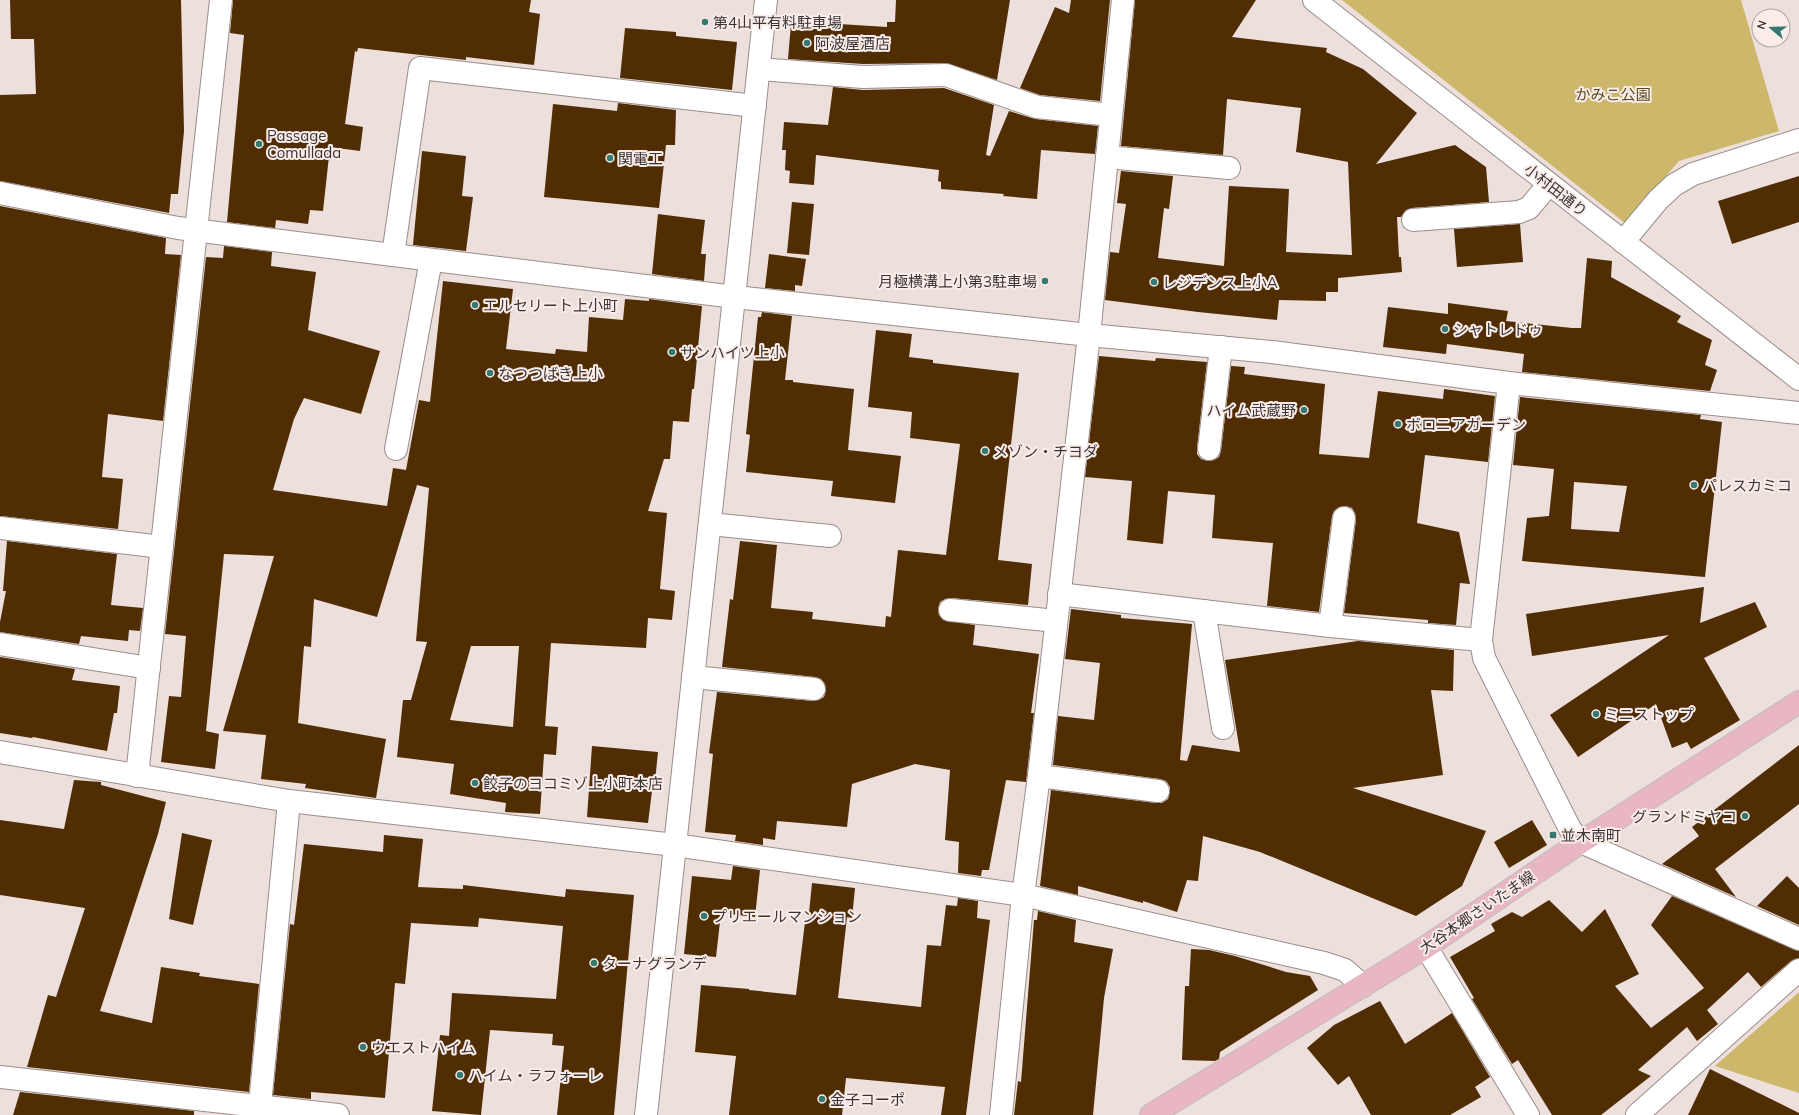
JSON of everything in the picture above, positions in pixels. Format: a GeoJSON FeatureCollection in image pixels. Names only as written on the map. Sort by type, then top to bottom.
{"type":"FeatureCollection","features":[{"type":"Feature","properties":{"kind":"main road","name":"大谷本郷さいたま線"},"geometry":{"type":"LineString","coordinates":[[1151,1115],[1426,947],[1581,842],[1799,702]]}},
{"type":"Feature","properties":{"kind":"street"},"geometry":{"type":"LineString","coordinates":[[137,776],[221,0]]}},
{"type":"Feature","properties":{"kind":"street"},"geometry":{"type":"LineString","coordinates":[[646,1115],[766,0]]}},
{"type":"Feature","properties":{"kind":"street"},"geometry":{"type":"LineString","coordinates":[[1002,1115],[1023,895],[1039,776],[1089,335],[1123,0]]}},
{"type":"Feature","properties":{"kind":"street","name":"小村田通り"},"geometry":{"type":"LineString","coordinates":[[1314,0],[1799,379]]}},
{"type":"Feature","properties":{"kind":"street"},"geometry":{"type":"LineString","coordinates":[[393,255],[420,68],[755,106]]}},
{"type":"Feature","properties":{"kind":"street"},"geometry":{"type":"LineString","coordinates":[[759,69],[863,77],[946,76],[1037,107],[1111,115]]}},
{"type":"Feature","properties":{"kind":"street"},"geometry":{"type":"LineString","coordinates":[[1623,242],[1658,200],[1674,185],[1693,174],[1799,140]]}},
{"type":"Feature","properties":{"kind":"street"},"geometry":{"type":"LineString","coordinates":[[1107,157],[1230,168]]}},
{"type":"Feature","properties":{"kind":"street"},"geometry":{"type":"LineString","coordinates":[[1413,220],[1519,212],[1529,208],[1549,184]]}},
{"type":"Feature","properties":{"kind":"street"},"geometry":{"type":"LineString","coordinates":[[0,192],[195,231],[735,297],[1089,335],[1272,352],[1509,383],[1799,414]]}},
{"type":"Feature","properties":{"kind":"street"},"geometry":{"type":"LineString","coordinates":[[396,449],[431,260]]}},
{"type":"Feature","properties":{"kind":"street"},"geometry":{"type":"LineString","coordinates":[[1209,449],[1221,347]]}},
{"type":"Feature","properties":{"kind":"street"},"geometry":{"type":"LineString","coordinates":[[1509,383],[1481,640],[1484,658],[1570,829],[1581,842],[1799,939]]}},
{"type":"Feature","properties":{"kind":"street"},"geometry":{"type":"LineString","coordinates":[[1330,626],[1344,518]]}},
{"type":"Feature","properties":{"kind":"street"},"geometry":{"type":"LineString","coordinates":[[710,524],[830,536]]}},
{"type":"Feature","properties":{"kind":"street"},"geometry":{"type":"LineString","coordinates":[[0,528],[162,547]]}},
{"type":"Feature","properties":{"kind":"street"},"geometry":{"type":"LineString","coordinates":[[1059,594],[1330,626],[1481,640]]}},
{"type":"Feature","properties":{"kind":"street"},"geometry":{"type":"LineString","coordinates":[[950,610],[1056,621]]}},
{"type":"Feature","properties":{"kind":"street"},"geometry":{"type":"LineString","coordinates":[[1204,611],[1223,728]]}},
{"type":"Feature","properties":{"kind":"street"},"geometry":{"type":"LineString","coordinates":[[0,644],[149,668]]}},
{"type":"Feature","properties":{"kind":"street"},"geometry":{"type":"LineString","coordinates":[[693,677],[814,689]]}},
{"type":"Feature","properties":{"kind":"street"},"geometry":{"type":"LineString","coordinates":[[0,752],[289,801],[675,845],[1023,895],[1324,963],[1345,970],[1363,986]]}},
{"type":"Feature","properties":{"kind":"street"},"geometry":{"type":"LineString","coordinates":[[1039,776],[1158,790]]}},
{"type":"Feature","properties":{"kind":"street"},"geometry":{"type":"LineString","coordinates":[[259,1111],[289,801]]}},
{"type":"Feature","properties":{"kind":"street"},"geometry":{"type":"LineString","coordinates":[[1426,947],[1528,1115]]}},
{"type":"Feature","properties":{"kind":"street"},"geometry":{"type":"LineString","coordinates":[[1638,1115],[1799,970]]}},
{"type":"Feature","properties":{"kind":"street"},"geometry":{"type":"LineString","coordinates":[[0,1077],[259,1111],[338,1115]]}},
{"type":"Feature","properties":{"kind":"green space","name":"かみこ公園"},"geometry":{"type":"Polygon","coordinates":[[[1342,0],[1741,0],[1751,34],[1751,48],[1755,48],[1779,131],[1679,161],[1625,223],[1342,0]]]}},
{"type":"Feature","properties":{"kind":"green space"},"geometry":{"type":"Polygon","coordinates":[[[1799,992],[1799,1093],[1715,1066],[1799,992]]]}},
{"type":"Feature","properties":{"kind":"building"},"geometry":{"type":"Polygon","coordinates":[[[10,0],[181,0],[184,131],[178,194],[171,194],[169,213],[0,181],[0,95],[36,94],[34,39],[11,39],[10,0]]]}},
{"type":"Feature","properties":{"kind":"building"},"geometry":{"type":"Polygon","coordinates":[[[233,0],[531,0],[529,12],[540,14],[534,65],[466,57],[466,60],[358,48],[357,52],[355,51],[345,124],[363,127],[360,151],[330,147],[323,211],[310,210],[308,224],[276,220],[275,228],[227,222],[244,35],[230,33],[233,0]]]}},
{"type":"Feature","properties":{"kind":"building"},"geometry":{"type":"Polygon","coordinates":[[[896,0],[1010,0],[997,80],[946,63],[863,64],[788,59],[791,24],[838,28],[839,24],[887,27],[887,22],[895,22],[896,0]]]}},
{"type":"Feature","properties":{"kind":"building"},"geometry":{"type":"Polygon","coordinates":[[[1071,0],[1110,0],[1100,101],[1040,95],[1020,88],[1055,7],[1069,13],[1071,0]]]}},
{"type":"Feature","properties":{"kind":"building"},"geometry":{"type":"Polygon","coordinates":[[[1135,0],[1256,0],[1232,37],[1327,48],[1326,52],[1363,69],[1417,113],[1376,164],[1455,145],[1486,167],[1489,202],[1412,208],[1406,210],[1401,217],[1397,217],[1399,257],[1401,257],[1402,272],[1338,278],[1338,292],[1326,292],[1326,301],[1279,300],[1277,320],[1105,300],[1110,252],[1119,253],[1126,204],[1117,203],[1121,171],[1173,176],[1169,209],[1164,208],[1158,258],[1224,266],[1229,186],[1289,189],[1286,252],[1352,255],[1348,162],[1296,152],[1301,108],[1227,99],[1223,155],[1121,146],[1135,0]]]}},
{"type":"Feature","properties":{"kind":"building"},"geometry":{"type":"Polygon","coordinates":[[[625,28],[676,32],[676,36],[737,42],[732,90],[620,78],[625,28]]]}},
{"type":"Feature","properties":{"kind":"building"},"geometry":{"type":"Polygon","coordinates":[[[833,87],[863,90],[944,88],[994,105],[986,155],[990,156],[1009,111],[1035,119],[1098,126],[1095,154],[1041,150],[1037,199],[1003,196],[1004,194],[941,189],[941,182],[938,181],[939,170],[816,155],[814,185],[789,183],[790,171],[785,170],[786,150],[782,150],[784,122],[828,125],[833,87]]]}},
{"type":"Feature","properties":{"kind":"building"},"geometry":{"type":"Polygon","coordinates":[[[618,103],[676,110],[675,145],[666,145],[659,208],[544,197],[553,104],[617,111],[618,103]]]}},
{"type":"Feature","properties":{"kind":"building"},"geometry":{"type":"Polygon","coordinates":[[[422,151],[466,156],[462,196],[473,197],[466,251],[413,245],[422,151]]]}},
{"type":"Feature","properties":{"kind":"building"},"geometry":{"type":"Polygon","coordinates":[[[1799,176],[1799,222],[1732,244],[1718,201],[1799,176]]]}},
{"type":"Feature","properties":{"kind":"building"},"geometry":{"type":"Polygon","coordinates":[[[792,202],[814,204],[809,255],[787,253],[792,202]]]}},
{"type":"Feature","properties":{"kind":"building"},"geometry":{"type":"Polygon","coordinates":[[[0,206],[166,238],[165,254],[181,255],[163,421],[108,414],[102,477],[123,479],[118,529],[0,516],[0,206]]]}},
{"type":"Feature","properties":{"kind":"building"},"geometry":{"type":"Polygon","coordinates":[[[658,214],[705,220],[701,254],[706,254],[704,281],[652,274],[658,214]]]}},
{"type":"Feature","properties":{"kind":"building"},"geometry":{"type":"Polygon","coordinates":[[[1520,224],[1523,262],[1457,267],[1454,229],[1520,224]]]}},
{"type":"Feature","properties":{"kind":"building"},"geometry":{"type":"Polygon","coordinates":[[[224,246],[272,252],[271,266],[316,272],[308,330],[380,351],[361,414],[304,398],[294,419],[273,490],[387,506],[393,468],[406,470],[419,400],[430,402],[443,281],[513,289],[506,349],[555,354],[556,349],[587,352],[589,317],[623,320],[625,299],[649,301],[649,299],[702,306],[694,389],[692,389],[689,422],[673,421],[670,459],[664,459],[648,511],[667,513],[660,589],[675,591],[672,620],[648,618],[646,648],[551,643],[545,726],[558,727],[556,755],[544,754],[540,814],[505,812],[506,803],[450,794],[454,764],[397,757],[403,700],[411,700],[427,642],[416,641],[429,488],[417,485],[377,617],[314,599],[311,647],[304,646],[298,723],[386,739],[376,798],[305,788],[306,784],[261,779],[266,735],[223,731],[274,556],[224,554],[206,731],[219,734],[215,769],[161,762],[169,696],[181,697],[186,636],[165,634],[206,257],[223,258],[224,246]],[[471,646],[450,720],[513,727],[519,646],[471,646]]]}},
{"type":"Feature","properties":{"kind":"building"},"geometry":{"type":"Polygon","coordinates":[[[769,254],[806,259],[802,286],[795,285],[795,291],[765,288],[769,254]]]}},
{"type":"Feature","properties":{"kind":"building"},"geometry":{"type":"Polygon","coordinates":[[[1587,258],[1612,261],[1611,277],[1681,316],[1677,322],[1712,340],[1705,365],[1717,370],[1710,391],[1522,372],[1524,354],[1447,344],[1446,354],[1383,347],[1388,307],[1448,314],[1448,303],[1508,311],[1506,321],[1581,328],[1587,258]]]}},
{"type":"Feature","properties":{"kind":"building"},"geometry":{"type":"Polygon","coordinates":[[[762,312],[792,316],[785,380],[854,389],[848,450],[901,456],[895,503],[831,496],[833,481],[746,472],[750,435],[746,434],[758,317],[761,317],[762,312]]]}},
{"type":"Feature","properties":{"kind":"building"},"geometry":{"type":"Polygon","coordinates":[[[876,330],[912,334],[909,357],[933,360],[933,363],[1019,373],[998,560],[1032,564],[1028,605],[951,598],[940,602],[938,609],[939,615],[943,620],[975,625],[973,645],[1039,654],[1031,713],[1034,713],[1026,782],[1006,780],[989,870],[982,870],[981,876],[958,873],[959,842],[945,840],[950,770],[915,764],[852,784],[847,827],[777,821],[775,840],[763,838],[763,845],[735,841],[736,835],[705,832],[713,754],[709,753],[717,692],[813,701],[824,697],[826,691],[825,684],[821,679],[815,677],[722,667],[730,599],[733,600],[740,541],[777,545],[771,608],[813,612],[812,619],[885,627],[886,616],[891,617],[898,550],[946,555],[960,444],[910,438],[912,412],[868,407],[876,330]]]}},
{"type":"Feature","properties":{"kind":"building"},"geometry":{"type":"Polygon","coordinates":[[[1099,356],[1155,361],[1156,358],[1207,362],[1197,454],[1201,459],[1208,461],[1219,457],[1221,451],[1231,366],[1245,367],[1244,374],[1325,384],[1319,454],[1369,458],[1378,391],[1443,399],[1444,389],[1495,396],[1488,462],[1425,455],[1417,523],[1459,532],[1470,584],[1460,583],[1456,625],[1428,623],[1428,620],[1344,613],[1356,520],[1355,513],[1352,508],[1346,506],[1339,507],[1334,511],[1332,516],[1319,612],[1267,606],[1273,543],[1212,538],[1215,495],[1168,491],[1163,544],[1127,540],[1132,481],[1085,477],[1099,356]]]}},
{"type":"Feature","properties":{"kind":"building"},"geometry":{"type":"Polygon","coordinates":[[[1520,397],[1701,415],[1700,419],[1722,422],[1705,577],[1522,561],[1527,518],[1549,516],[1554,469],[1513,465],[1520,397]],[[1574,482],[1571,529],[1619,532],[1627,486],[1574,482]]]}},
{"type":"Feature","properties":{"kind":"building"},"geometry":{"type":"Polygon","coordinates":[[[7,541],[117,554],[111,605],[143,608],[140,631],[129,630],[128,641],[81,636],[79,644],[0,632],[0,622],[6,591],[3,591],[7,541]]]}},
{"type":"Feature","properties":{"kind":"building"},"geometry":{"type":"Polygon","coordinates":[[[1704,587],[1700,623],[1755,602],[1767,627],[1704,658],[1740,720],[1691,749],[1687,742],[1672,748],[1656,704],[1578,757],[1550,715],[1669,635],[1532,656],[1526,614],[1704,587]]]}},
{"type":"Feature","properties":{"kind":"building"},"geometry":{"type":"Polygon","coordinates":[[[1071,609],[1121,615],[1121,618],[1192,624],[1180,760],[1187,761],[1192,745],[1240,752],[1225,660],[1358,641],[1454,650],[1453,691],[1431,690],[1443,775],[1353,788],[1486,831],[1462,886],[1416,916],[1260,852],[1203,836],[1198,881],[1187,880],[1177,912],[1143,901],[1143,903],[1078,886],[1078,895],[1040,886],[1051,790],[1156,803],[1162,803],[1168,799],[1170,792],[1170,787],[1166,781],[1160,779],[1053,765],[1058,716],[1094,720],[1100,663],[1065,659],[1071,609]]]}},
{"type":"Feature","properties":{"kind":"building"},"geometry":{"type":"Polygon","coordinates":[[[0,657],[75,669],[72,680],[120,686],[117,713],[114,713],[107,751],[33,737],[0,733],[0,657]]]}},
{"type":"Feature","properties":{"kind":"building","name":"グランドミヤコ"},"geometry":{"type":"Polygon","coordinates":[[[1799,745],[1799,804],[1715,869],[1736,897],[1662,864],[1699,836],[1692,827],[1799,745]]]}},
{"type":"Feature","properties":{"kind":"building"},"geometry":{"type":"Polygon","coordinates":[[[592,746],[658,752],[654,791],[652,791],[648,823],[587,817],[592,746]]]}},
{"type":"Feature","properties":{"kind":"building"},"geometry":{"type":"Polygon","coordinates":[[[74,780],[101,782],[101,785],[166,802],[158,834],[100,1011],[152,1023],[161,967],[200,973],[199,976],[259,984],[249,1092],[27,1067],[48,995],[56,997],[85,908],[0,895],[0,820],[64,829],[74,780]]]}},
{"type":"Feature","properties":{"kind":"building"},"geometry":{"type":"Polygon","coordinates":[[[1532,820],[1547,845],[1509,868],[1494,842],[1532,820]]]}},
{"type":"Feature","properties":{"kind":"building"},"geometry":{"type":"Polygon","coordinates":[[[182,833],[212,840],[193,925],[169,919],[182,833]]]}},
{"type":"Feature","properties":{"kind":"building"},"geometry":{"type":"Polygon","coordinates":[[[384,835],[423,839],[418,887],[463,889],[463,885],[565,897],[566,889],[634,895],[614,1115],[557,1115],[564,1046],[552,1045],[553,1034],[490,1030],[481,1115],[432,1111],[440,1035],[449,1036],[452,993],[556,999],[563,926],[479,918],[478,927],[411,923],[405,984],[395,983],[385,1098],[311,1092],[311,1099],[273,1095],[290,924],[294,925],[304,844],[383,852],[384,835]]]}},
{"type":"Feature","properties":{"kind":"building","name":"プリエールマンション"},"geometry":{"type":"Polygon","coordinates":[[[733,866],[760,870],[755,917],[721,913],[716,957],[684,954],[692,876],[731,880],[733,866]]]}},
{"type":"Feature","properties":{"kind":"building"},"geometry":{"type":"Polygon","coordinates":[[[1787,876],[1799,888],[1799,925],[1757,906],[1787,876]]]}},
{"type":"Feature","properties":{"kind":"building"},"geometry":{"type":"Polygon","coordinates":[[[812,883],[855,888],[852,918],[847,917],[838,998],[921,1007],[927,945],[941,946],[946,905],[957,906],[958,898],[978,901],[977,918],[990,920],[966,1115],[941,1115],[945,1087],[846,1078],[842,1115],[729,1115],[736,1056],[695,1052],[701,985],[796,995],[805,922],[808,923],[812,883]]]}},
{"type":"Feature","properties":{"kind":"building"},"geometry":{"type":"Polygon","coordinates":[[[1672,896],[1799,951],[1799,958],[1791,961],[1761,987],[1748,972],[1707,1010],[1718,1024],[1697,1041],[1687,1027],[1638,1070],[1651,1076],[1601,1115],[1552,1115],[1518,1060],[1512,1064],[1472,999],[1474,998],[1450,957],[1495,931],[1491,924],[1512,912],[1522,917],[1549,900],[1582,932],[1605,909],[1639,974],[1615,986],[1651,1028],[1704,988],[1651,925],[1672,896]]]}},
{"type":"Feature","properties":{"kind":"building"},"geometry":{"type":"Polygon","coordinates":[[[1038,911],[1076,920],[1074,942],[1113,949],[1104,998],[1093,1115],[1014,1115],[1018,1081],[1021,1082],[1034,920],[1037,920],[1038,911]]]}},
{"type":"Feature","properties":{"kind":"building"},"geometry":{"type":"Polygon","coordinates":[[[1191,949],[1209,950],[1235,956],[1286,972],[1310,976],[1318,990],[1220,1052],[1219,1059],[1215,1061],[1182,1060],[1185,986],[1189,986],[1191,949]]]}},
{"type":"Feature","properties":{"kind":"building"},"geometry":{"type":"Polygon","coordinates":[[[1380,1001],[1405,1044],[1452,1013],[1490,1077],[1475,1087],[1481,1097],[1450,1115],[1371,1115],[1349,1076],[1338,1085],[1307,1048],[1334,1025],[1380,1001]]]}},
{"type":"Feature","properties":{"kind":"building"},"geometry":{"type":"Polygon","coordinates":[[[1710,1069],[1799,1113],[1799,1115],[1688,1115],[1710,1069]]]}},
{"type":"Feature","properties":{"kind":"building"},"geometry":{"type":"Polygon","coordinates":[[[20,1092],[194,1111],[194,1115],[13,1115],[20,1092]]]}},
{"type":"Feature","properties":{"kind":"place","name":"第4山平有料駐車場"},"geometry":{"type":"Point","coordinates":[705,22]}},
{"type":"Feature","properties":{"kind":"place","name":"阿波屋酒店"},"geometry":{"type":"Point","coordinates":[807,43]}},
{"type":"Feature","properties":{"kind":"place","name":"Passage Comullada"},"geometry":{"type":"Point","coordinates":[259,144]}},
{"type":"Feature","properties":{"kind":"place","name":"関電工"},"geometry":{"type":"Point","coordinates":[610,158]}},
{"type":"Feature","properties":{"kind":"place","name":"月極横溝上小第3駐車場"},"geometry":{"type":"Point","coordinates":[1045,281]}},
{"type":"Feature","properties":{"kind":"place","name":"レジデンス上小A"},"geometry":{"type":"Point","coordinates":[1154,282]}},
{"type":"Feature","properties":{"kind":"place","name":"エルセリート上小町"},"geometry":{"type":"Point","coordinates":[475,305]}},
{"type":"Feature","properties":{"kind":"place","name":"シャトレドゥ"},"geometry":{"type":"Point","coordinates":[1445,329]}},
{"type":"Feature","properties":{"kind":"place","name":"サンハイツ上小"},"geometry":{"type":"Point","coordinates":[672,352]}},
{"type":"Feature","properties":{"kind":"place","name":"なつつばき上小"},"geometry":{"type":"Point","coordinates":[490,373]}},
{"type":"Feature","properties":{"kind":"place","name":"ハイム武蔵野"},"geometry":{"type":"Point","coordinates":[1304,410]}},
{"type":"Feature","properties":{"kind":"place","name":"ボロニアガーデン"},"geometry":{"type":"Point","coordinates":[1398,424]}},
{"type":"Feature","properties":{"kind":"place","name":"メゾン・チヨダ"},"geometry":{"type":"Point","coordinates":[985,451]}},
{"type":"Feature","properties":{"kind":"place","name":"パレスカミコ"},"geometry":{"type":"Point","coordinates":[1694,485]}},
{"type":"Feature","properties":{"kind":"place","name":"ミニストップ"},"geometry":{"type":"Point","coordinates":[1596,714]}},
{"type":"Feature","properties":{"kind":"place","name":"餃子のヨコミゾ上小町本店"},"geometry":{"type":"Point","coordinates":[475,783]}},
{"type":"Feature","properties":{"kind":"place","name":"グランドミヤコ"},"geometry":{"type":"Point","coordinates":[1745,816]}},
{"type":"Feature","properties":{"kind":"place","name":"並木南町"},"geometry":{"type":"Point","coordinates":[1553,835]}},
{"type":"Feature","properties":{"kind":"place","name":"プリエールマンション"},"geometry":{"type":"Point","coordinates":[704,916]}},
{"type":"Feature","properties":{"kind":"place","name":"ターナグランデ"},"geometry":{"type":"Point","coordinates":[594,963]}},
{"type":"Feature","properties":{"kind":"place","name":"ウエストハイム"},"geometry":{"type":"Point","coordinates":[363,1047]}},
{"type":"Feature","properties":{"kind":"place","name":"ハイム・ラフォーレ"},"geometry":{"type":"Point","coordinates":[460,1075]}},
{"type":"Feature","properties":{"kind":"place","name":"金子コーポ"},"geometry":{"type":"Point","coordinates":[822,1099]}}]}
